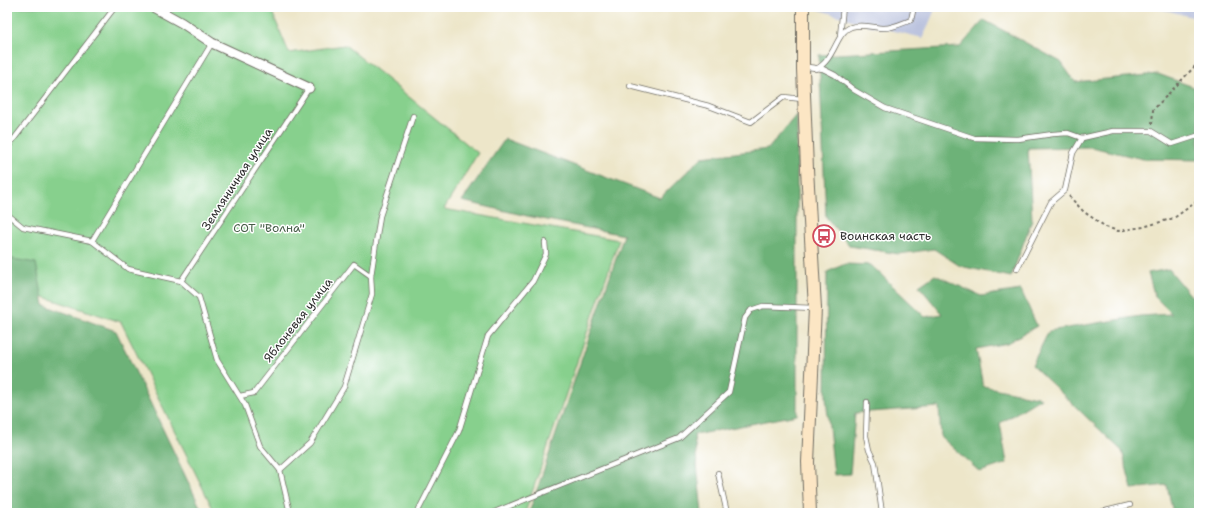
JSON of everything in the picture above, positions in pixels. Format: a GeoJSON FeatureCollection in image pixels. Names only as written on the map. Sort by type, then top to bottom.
{"type":"FeatureCollection","features":[{"type":"Feature","properties":{"kind":"street"},"geometry":{"type":"LineString","coordinates":[[153,7],[182,23],[212,43],[309,88]]}},
{"type":"Feature","properties":{"kind":"street"},"geometry":{"type":"LineString","coordinates":[[803,7],[804,99],[815,308],[808,462],[810,513]]}},
{"type":"Feature","properties":{"kind":"lane"},"geometry":{"type":"LineString","coordinates":[[7,148],[116,7]]}},
{"type":"Feature","properties":{"kind":"lane"},"geometry":{"type":"LineString","coordinates":[[816,69],[824,65],[833,52],[840,36],[843,7]]}},
{"type":"Feature","properties":{"kind":"lane"},"geometry":{"type":"LineString","coordinates":[[840,36],[850,27],[868,25],[885,28],[911,20],[914,7]]}},
{"type":"Feature","properties":{"kind":"lane"},"geometry":{"type":"LineString","coordinates":[[92,241],[212,43]]}},
{"type":"Feature","properties":{"kind":"lane"},"geometry":{"type":"LineString","coordinates":[[803,69],[808,67],[822,69],[835,75],[854,90],[885,108],[974,138],[1018,139],[1068,133],[1082,138],[1113,131],[1151,131],[1172,144],[1197,136],[1199,137]]}},
{"type":"Feature","properties":{"kind":"lane"},"geometry":{"type":"LineString","coordinates":[[630,86],[709,106],[751,122],[784,97],[804,99]]}},
{"type":"Feature","properties":{"kind":"lane","name":"Земляничная улица"},"geometry":{"type":"LineString","coordinates":[[181,281],[309,88]]}},
{"type":"Feature","properties":{"kind":"lane"},"geometry":{"type":"LineString","coordinates":[[280,470],[310,443],[344,387],[372,294],[372,276],[380,216],[413,116]]}},
{"type":"Feature","properties":{"kind":"lane"},"geometry":{"type":"LineString","coordinates":[[1017,269],[1052,202],[1065,190],[1073,153],[1082,138]]}},
{"type":"Feature","properties":{"kind":"lane"},"geometry":{"type":"LineString","coordinates":[[7,214],[22,227],[92,241],[128,269],[181,281],[199,297],[217,360],[245,404],[260,446],[280,470],[290,513]]}},
{"type":"Feature","properties":{"kind":"lane"},"geometry":{"type":"LineString","coordinates":[[417,513],[459,431],[488,336],[533,281],[546,254],[545,242]]}},
{"type":"Feature","properties":{"kind":"lane","name":"Яблоневая улица"},"geometry":{"type":"LineString","coordinates":[[240,396],[254,393],[354,264],[372,276]]}},
{"type":"Feature","properties":{"kind":"lane"},"geometry":{"type":"LineString","coordinates":[[492,513],[679,438],[729,392],[745,318],[751,310],[763,306],[815,308]]}},
{"type":"Feature","properties":{"kind":"lane"},"geometry":{"type":"LineString","coordinates":[[867,402],[866,436],[869,450],[875,463],[882,513]]}},
{"type":"Feature","properties":{"kind":"lane"},"geometry":{"type":"LineString","coordinates":[[718,473],[727,513]]}},
{"type":"Feature","properties":{"kind":"lane"},"geometry":{"type":"LineString","coordinates":[[1097,513],[1130,505]]}},
{"type":"Feature","properties":{"kind":"path"},"geometry":{"type":"LineString","coordinates":[[1151,131],[1154,110],[1199,62]]}},
{"type":"Feature","properties":{"kind":"path"},"geometry":{"type":"LineString","coordinates":[[1065,190],[1084,212],[1106,228],[1118,231],[1143,228],[1174,218],[1199,200]]}},
{"type":"Feature","properties":{"kind":"shaded area"},"geometry":{"type":"Polygon","coordinates":[[[813,7],[936,7],[923,38],[868,25],[813,7]]]}},
{"type":"Feature","properties":{"kind":"shaded area"},"geometry":{"type":"Polygon","coordinates":[[[1146,7],[1199,7],[1199,19],[1169,11],[1146,7]]]}},
{"type":"Feature","properties":{"kind":"green space","name":"СОТ \"Волна\""},"geometry":{"type":"Polygon","coordinates":[[[7,7],[270,7],[289,53],[345,45],[478,153],[444,209],[619,240],[525,513],[215,513],[121,322],[7,285],[7,7]]]}},
{"type":"Feature","properties":{"kind":"green space"},"geometry":{"type":"Polygon","coordinates":[[[984,20],[1061,62],[1075,82],[1158,74],[1199,89],[1199,160],[1143,159],[1091,147],[1028,148],[1032,220],[1011,277],[960,266],[934,249],[899,254],[850,246],[826,217],[819,55],[960,47],[984,20]]]}},
{"type":"Feature","properties":{"kind":"green space"},"geometry":{"type":"Polygon","coordinates":[[[797,114],[797,415],[694,435],[702,513],[529,513],[624,235],[527,216],[462,201],[505,139],[660,198],[702,157],[768,149],[797,114]]]}},
{"type":"Feature","properties":{"kind":"green space"},"geometry":{"type":"Polygon","coordinates":[[[7,258],[36,263],[44,305],[116,331],[203,513],[7,513],[7,258]]]}},
{"type":"Feature","properties":{"kind":"green space"},"geometry":{"type":"Polygon","coordinates":[[[845,264],[871,265],[925,317],[942,314],[919,286],[935,275],[981,296],[1021,290],[1037,326],[1007,343],[976,349],[983,386],[1041,398],[1000,423],[1007,463],[980,472],[941,437],[939,407],[855,413],[850,474],[834,475],[826,398],[827,272],[845,264]]]}},
{"type":"Feature","properties":{"kind":"green space"},"geometry":{"type":"Polygon","coordinates":[[[1169,269],[1191,296],[1199,297],[1199,513],[1173,513],[1167,485],[1132,489],[1122,451],[1032,365],[1049,331],[1140,316],[1172,314],[1155,297],[1148,273],[1169,269]]]}},
{"type":"Feature","properties":{"kind":"place","name":"Воинская часть"},"geometry":{"type":"Point","coordinates":[824,236]}}]}
